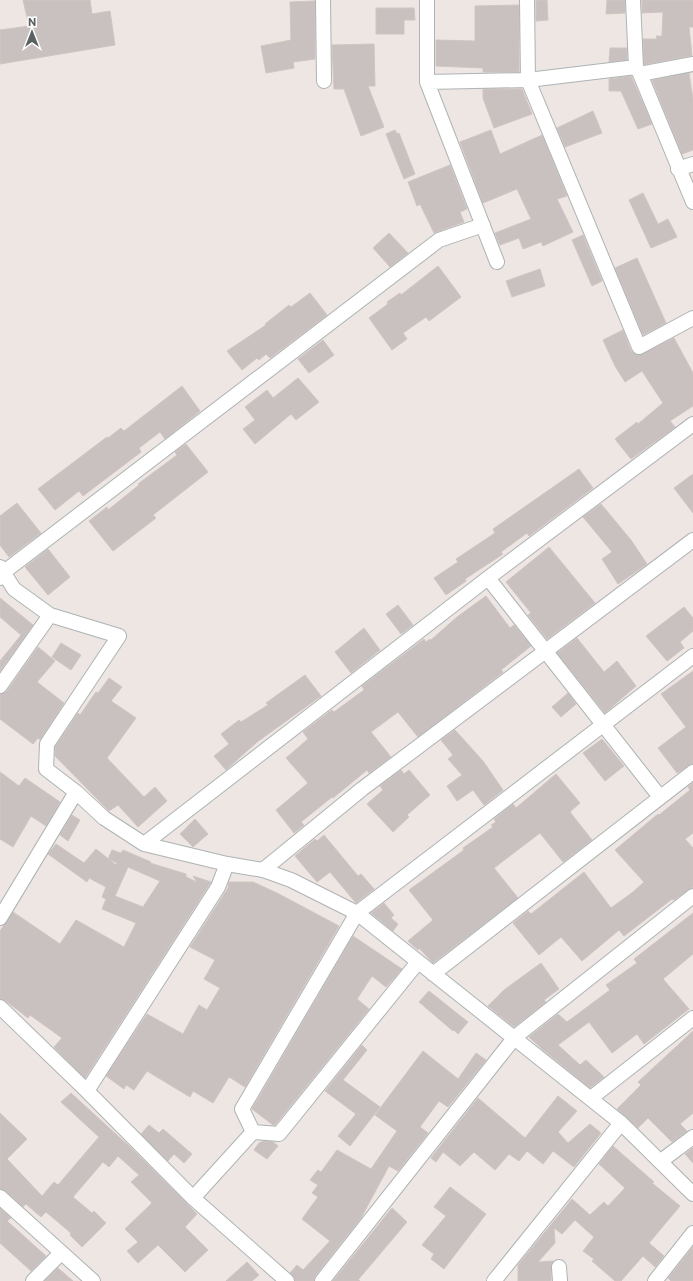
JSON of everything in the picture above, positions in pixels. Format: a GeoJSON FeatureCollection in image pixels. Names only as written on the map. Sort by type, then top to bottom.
{"type":"FeatureCollection","features":[{"type":"Feature","properties":{"kind":"street"},"geometry":{"type":"LineString","coordinates":[[323,0],[324,81]]}},
{"type":"Feature","properties":{"kind":"street"},"geometry":{"type":"LineString","coordinates":[[427,0],[427,82],[497,262]]}},
{"type":"Feature","properties":{"kind":"street"},"geometry":{"type":"LineString","coordinates":[[527,0],[528,80],[639,346],[693,318]]}},
{"type":"Feature","properties":{"kind":"street"},"geometry":{"type":"LineString","coordinates":[[633,0],[638,71],[693,202]]}},
{"type":"Feature","properties":{"kind":"street"},"geometry":{"type":"LineString","coordinates":[[427,82],[528,80],[638,71],[693,64]]}},
{"type":"Feature","properties":{"kind":"street"},"geometry":{"type":"LineString","coordinates":[[678,169],[693,164]]}},
{"type":"Feature","properties":{"kind":"street"},"geometry":{"type":"LineString","coordinates":[[483,224],[439,240],[1,572],[14,589],[50,615],[119,636],[47,744],[46,768],[76,792],[104,818],[144,844],[227,864],[263,870],[291,880],[357,913],[515,1037],[621,1123],[693,1194]]}},
{"type":"Feature","properties":{"kind":"street"},"geometry":{"type":"LineString","coordinates":[[144,844],[488,578],[693,424]]}},
{"type":"Feature","properties":{"kind":"street"},"geometry":{"type":"LineString","coordinates":[[263,870],[362,789],[693,540]]}},
{"type":"Feature","properties":{"kind":"street"},"geometry":{"type":"LineString","coordinates":[[488,578],[660,797]]}},
{"type":"Feature","properties":{"kind":"street"},"geometry":{"type":"LineString","coordinates":[[0,686],[50,615]]}},
{"type":"Feature","properties":{"kind":"street"},"geometry":{"type":"LineString","coordinates":[[252,1132],[242,1108],[357,913],[693,656]]}},
{"type":"Feature","properties":{"kind":"street"},"geometry":{"type":"LineString","coordinates":[[433,974],[693,772]]}},
{"type":"Feature","properties":{"kind":"street"},"geometry":{"type":"LineString","coordinates":[[0,918],[76,792]]}},
{"type":"Feature","properties":{"kind":"street"},"geometry":{"type":"LineString","coordinates":[[88,1091],[218,887],[227,864]]}},
{"type":"Feature","properties":{"kind":"street"},"geometry":{"type":"LineString","coordinates":[[322,1281],[515,1037],[693,896]]}},
{"type":"Feature","properties":{"kind":"street"},"geometry":{"type":"LineString","coordinates":[[252,1132],[279,1134],[418,962]]}},
{"type":"Feature","properties":{"kind":"street"},"geometry":{"type":"LineString","coordinates":[[0,1008],[88,1091],[193,1198],[286,1281]]}},
{"type":"Feature","properties":{"kind":"street"},"geometry":{"type":"LineString","coordinates":[[591,1098],[693,1018]]}},
{"type":"Feature","properties":{"kind":"street"},"geometry":{"type":"LineString","coordinates":[[494,1281],[621,1123]]}},
{"type":"Feature","properties":{"kind":"street"},"geometry":{"type":"LineString","coordinates":[[193,1198],[252,1132]]}},
{"type":"Feature","properties":{"kind":"street"},"geometry":{"type":"LineString","coordinates":[[661,1161],[693,1137]]}},
{"type":"Feature","properties":{"kind":"street"},"geometry":{"type":"LineString","coordinates":[[0,1197],[92,1281]]}},
{"type":"Feature","properties":{"kind":"street"},"geometry":{"type":"LineString","coordinates":[[655,1281],[693,1233]]}},
{"type":"Feature","properties":{"kind":"street"},"geometry":{"type":"LineString","coordinates":[[33,1281],[61,1253]]}},
{"type":"Feature","properties":{"kind":"building"},"geometry":{"type":"Polygon","coordinates":[[[23,0],[90,0],[92,14],[110,11],[115,45],[0,64],[0,30],[29,26],[23,0]]]}},
{"type":"Feature","properties":{"kind":"building"},"geometry":{"type":"Polygon","coordinates":[[[536,0],[547,0],[548,20],[536,21],[536,0]]]}},
{"type":"Feature","properties":{"kind":"building"},"geometry":{"type":"Polygon","coordinates":[[[607,0],[625,0],[625,13],[606,14],[607,0]]]}},
{"type":"Feature","properties":{"kind":"building"},"geometry":{"type":"Polygon","coordinates":[[[642,0],[693,0],[693,27],[689,27],[692,56],[644,65],[643,39],[657,39],[656,36],[662,36],[663,12],[642,13],[642,0]]]}},
{"type":"Feature","properties":{"kind":"building"},"geometry":{"type":"Polygon","coordinates":[[[315,1],[315,59],[293,62],[294,68],[266,73],[261,46],[291,40],[290,2],[315,1]]]}},
{"type":"Feature","properties":{"kind":"building"},"geometry":{"type":"Polygon","coordinates":[[[519,5],[519,72],[483,72],[483,68],[436,66],[436,40],[475,41],[475,6],[519,5]]]}},
{"type":"Feature","properties":{"kind":"building"},"geometry":{"type":"Polygon","coordinates":[[[376,8],[414,8],[415,20],[404,20],[404,34],[376,34],[376,8]]]}},
{"type":"Feature","properties":{"kind":"building"},"geometry":{"type":"Polygon","coordinates":[[[374,44],[375,86],[368,86],[384,127],[361,136],[344,89],[334,89],[332,45],[374,44]]]}},
{"type":"Feature","properties":{"kind":"building"},"geometry":{"type":"Polygon","coordinates":[[[610,48],[627,48],[627,60],[609,62],[610,48]]]}},
{"type":"Feature","properties":{"kind":"building"},"geometry":{"type":"Polygon","coordinates":[[[689,73],[693,99],[693,150],[682,154],[652,80],[689,73]]]}},
{"type":"Feature","properties":{"kind":"building"},"geometry":{"type":"Polygon","coordinates":[[[631,76],[652,124],[638,129],[621,91],[609,91],[609,79],[631,76]]]}},
{"type":"Feature","properties":{"kind":"building"},"geometry":{"type":"Polygon","coordinates":[[[483,89],[522,89],[532,114],[494,128],[483,98],[483,89]]]}},
{"type":"Feature","properties":{"kind":"building"},"geometry":{"type":"Polygon","coordinates":[[[593,111],[602,133],[565,147],[557,128],[593,111]]]}},
{"type":"Feature","properties":{"kind":"building"},"geometry":{"type":"Polygon","coordinates":[[[395,130],[397,134],[399,133],[415,174],[404,179],[386,134],[395,130]]]}},
{"type":"Feature","properties":{"kind":"building"},"geometry":{"type":"Polygon","coordinates":[[[491,130],[500,154],[542,135],[567,196],[557,199],[573,232],[543,246],[541,242],[523,249],[519,238],[500,245],[495,233],[531,219],[517,189],[483,203],[460,142],[491,130]]]}},
{"type":"Feature","properties":{"kind":"building"},"geometry":{"type":"Polygon","coordinates":[[[450,165],[467,209],[460,212],[464,222],[434,233],[420,204],[417,206],[408,182],[450,165]]]}},
{"type":"Feature","properties":{"kind":"building"},"geometry":{"type":"Polygon","coordinates":[[[643,193],[658,224],[668,219],[677,237],[651,248],[629,200],[643,193]]]}},
{"type":"Feature","properties":{"kind":"building"},"geometry":{"type":"Polygon","coordinates":[[[389,233],[408,253],[390,267],[373,248],[389,233]]]}},
{"type":"Feature","properties":{"kind":"building"},"geometry":{"type":"Polygon","coordinates":[[[583,235],[602,281],[592,286],[572,240],[583,235]]]}},
{"type":"Feature","properties":{"kind":"building"},"geometry":{"type":"Polygon","coordinates":[[[637,258],[666,323],[643,335],[615,268],[637,258]]]}},
{"type":"Feature","properties":{"kind":"building"},"geometry":{"type":"Polygon","coordinates":[[[438,266],[461,297],[429,321],[426,317],[403,333],[407,339],[392,350],[369,318],[388,304],[387,302],[400,293],[401,295],[438,266]]]}},
{"type":"Feature","properties":{"kind":"building"},"geometry":{"type":"Polygon","coordinates":[[[540,269],[545,286],[512,297],[506,281],[540,269]]]}},
{"type":"Feature","properties":{"kind":"building"},"geometry":{"type":"Polygon","coordinates":[[[310,293],[327,315],[270,358],[266,354],[259,360],[257,358],[242,370],[227,351],[266,325],[265,324],[289,305],[291,307],[310,293]]]}},
{"type":"Feature","properties":{"kind":"building"},"geometry":{"type":"Polygon","coordinates":[[[623,330],[631,351],[638,355],[674,338],[693,373],[693,406],[670,421],[675,427],[631,459],[615,439],[637,422],[638,424],[663,403],[642,371],[625,382],[615,366],[603,340],[623,330]]]}},
{"type":"Feature","properties":{"kind":"building"},"geometry":{"type":"Polygon","coordinates":[[[323,340],[334,355],[309,373],[298,359],[323,340]]]}},
{"type":"Feature","properties":{"kind":"building"},"geometry":{"type":"Polygon","coordinates":[[[298,378],[319,402],[296,420],[291,414],[255,444],[243,429],[255,420],[245,407],[267,390],[273,398],[298,378]]]}},
{"type":"Feature","properties":{"kind":"building"},"geometry":{"type":"Polygon","coordinates":[[[182,386],[200,411],[165,439],[160,432],[139,448],[141,452],[83,496],[79,491],[55,510],[38,489],[107,437],[108,438],[121,428],[124,431],[182,386]]]}},
{"type":"Feature","properties":{"kind":"building"},"geometry":{"type":"Polygon","coordinates":[[[186,444],[208,472],[153,515],[156,518],[113,551],[89,521],[107,507],[108,510],[139,485],[138,484],[177,455],[175,452],[186,444]]]}},
{"type":"Feature","properties":{"kind":"building"},"geometry":{"type":"Polygon","coordinates":[[[579,469],[593,488],[529,536],[527,533],[501,552],[503,554],[465,579],[466,581],[446,595],[434,578],[458,562],[456,559],[495,533],[493,529],[579,469]]]}},
{"type":"Feature","properties":{"kind":"building"},"geometry":{"type":"Polygon","coordinates":[[[693,474],[693,513],[674,488],[693,474]]]}},
{"type":"Feature","properties":{"kind":"building"},"geometry":{"type":"Polygon","coordinates":[[[17,503],[41,533],[9,557],[0,545],[0,516],[17,503]]]}},
{"type":"Feature","properties":{"kind":"building"},"geometry":{"type":"Polygon","coordinates":[[[601,504],[631,540],[647,564],[618,584],[602,559],[612,552],[583,517],[601,504]]]}},
{"type":"Feature","properties":{"kind":"building"},"geometry":{"type":"Polygon","coordinates":[[[549,547],[595,603],[547,639],[528,615],[531,613],[506,582],[549,547]]]}},
{"type":"Feature","properties":{"kind":"building"},"geometry":{"type":"Polygon","coordinates":[[[48,549],[70,577],[48,595],[25,567],[48,549]]]}},
{"type":"Feature","properties":{"kind":"building"},"geometry":{"type":"Polygon","coordinates":[[[486,596],[510,628],[514,625],[531,646],[501,670],[503,672],[418,737],[398,712],[371,732],[391,757],[369,773],[367,770],[333,798],[332,797],[301,822],[304,825],[294,833],[276,810],[308,783],[286,758],[308,739],[303,732],[332,710],[334,712],[364,690],[362,686],[424,639],[426,642],[430,639],[431,640],[457,617],[486,596]]]}},
{"type":"Feature","properties":{"kind":"building"},"geometry":{"type":"Polygon","coordinates":[[[0,598],[33,625],[0,671],[0,661],[21,635],[0,617],[0,598]]]}},
{"type":"Feature","properties":{"kind":"building"},"geometry":{"type":"Polygon","coordinates":[[[398,605],[413,625],[401,634],[386,614],[398,605]]]}},
{"type":"Feature","properties":{"kind":"building"},"geometry":{"type":"Polygon","coordinates":[[[684,607],[693,618],[693,631],[680,642],[684,648],[667,661],[646,636],[684,607]]]}},
{"type":"Feature","properties":{"kind":"building"},"geometry":{"type":"Polygon","coordinates":[[[364,628],[380,650],[351,673],[335,652],[364,628]]]}},
{"type":"Feature","properties":{"kind":"building"},"geometry":{"type":"Polygon","coordinates":[[[577,638],[604,672],[617,661],[636,686],[605,713],[557,653],[577,638]]]}},
{"type":"Feature","properties":{"kind":"building"},"geometry":{"type":"Polygon","coordinates":[[[61,643],[81,655],[71,670],[52,657],[61,643]]]}},
{"type":"Feature","properties":{"kind":"building"},"geometry":{"type":"Polygon","coordinates":[[[38,647],[55,661],[37,682],[64,703],[40,740],[38,738],[33,744],[0,719],[0,694],[7,691],[38,647]]]}},
{"type":"Feature","properties":{"kind":"building"},"geometry":{"type":"Polygon","coordinates":[[[693,671],[693,764],[677,773],[658,748],[686,727],[661,694],[693,671]]]}},
{"type":"Feature","properties":{"kind":"building"},"geometry":{"type":"Polygon","coordinates":[[[305,675],[321,696],[257,742],[226,770],[214,756],[229,744],[221,734],[239,720],[241,722],[268,705],[266,703],[305,675]]]}},
{"type":"Feature","properties":{"kind":"building"},"geometry":{"type":"Polygon","coordinates":[[[109,678],[122,687],[111,701],[136,718],[107,758],[144,797],[155,787],[167,801],[138,827],[118,805],[109,811],[55,756],[55,747],[78,713],[80,715],[96,692],[98,693],[109,678]]]}},
{"type":"Feature","properties":{"kind":"building"},"geometry":{"type":"Polygon","coordinates":[[[568,693],[576,704],[561,717],[552,707],[568,693]]]}},
{"type":"Feature","properties":{"kind":"building"},"geometry":{"type":"Polygon","coordinates":[[[455,730],[483,761],[503,790],[484,805],[473,790],[457,801],[447,786],[462,775],[448,759],[453,755],[441,740],[455,730]]]}},
{"type":"Feature","properties":{"kind":"building"},"geometry":{"type":"Polygon","coordinates":[[[602,739],[624,766],[605,781],[583,753],[602,739]]]}},
{"type":"Feature","properties":{"kind":"building"},"geometry":{"type":"Polygon","coordinates":[[[401,770],[404,774],[409,770],[430,795],[407,815],[409,817],[393,832],[367,804],[383,790],[380,786],[401,770]]]}},
{"type":"Feature","properties":{"kind":"building"},"geometry":{"type":"Polygon","coordinates":[[[0,772],[19,786],[25,778],[60,802],[46,826],[31,816],[13,847],[0,839],[0,772]]]}},
{"type":"Feature","properties":{"kind":"building"},"geometry":{"type":"Polygon","coordinates":[[[556,774],[580,803],[570,812],[592,840],[563,862],[540,833],[494,868],[518,898],[433,963],[419,948],[418,950],[408,941],[433,920],[409,890],[493,827],[491,825],[496,822],[494,819],[513,804],[516,808],[556,774]]]}},
{"type":"Feature","properties":{"kind":"building"},"geometry":{"type":"Polygon","coordinates":[[[693,783],[693,833],[685,839],[693,848],[693,887],[674,900],[672,899],[624,936],[619,930],[582,961],[561,937],[539,955],[513,923],[528,911],[531,914],[584,872],[611,908],[633,892],[644,882],[615,850],[658,814],[659,815],[690,790],[688,787],[693,783]]]}},
{"type":"Feature","properties":{"kind":"building"},"geometry":{"type":"Polygon","coordinates":[[[72,815],[80,820],[68,841],[60,835],[72,815]]]}},
{"type":"Feature","properties":{"kind":"building"},"geometry":{"type":"Polygon","coordinates":[[[195,819],[208,834],[193,847],[180,834],[195,819]]]}},
{"type":"Feature","properties":{"kind":"building"},"geometry":{"type":"Polygon","coordinates":[[[324,835],[358,876],[361,874],[374,889],[356,903],[330,872],[317,882],[295,856],[315,839],[317,841],[324,835]]]}},
{"type":"Feature","properties":{"kind":"building"},"geometry":{"type":"Polygon","coordinates":[[[56,844],[84,863],[96,849],[108,859],[112,850],[121,853],[123,850],[151,862],[150,863],[186,874],[186,877],[197,882],[193,876],[211,882],[85,1078],[54,1047],[62,1038],[30,1015],[28,1018],[6,1001],[0,999],[0,931],[13,912],[60,944],[76,920],[124,947],[136,923],[102,909],[106,899],[102,897],[106,887],[89,878],[87,882],[48,854],[56,844]],[[128,867],[115,896],[143,907],[160,881],[128,867]]]}},
{"type":"Feature","properties":{"kind":"building"},"geometry":{"type":"Polygon","coordinates":[[[229,882],[253,882],[339,926],[245,1087],[229,1077],[213,1103],[193,1091],[190,1097],[147,1071],[134,1090],[126,1085],[124,1089],[106,1076],[147,1014],[183,1034],[199,1005],[207,1010],[220,988],[204,979],[215,960],[190,947],[228,888],[229,882]]]}},
{"type":"Feature","properties":{"kind":"building"},"geometry":{"type":"Polygon","coordinates":[[[384,903],[394,915],[391,918],[398,924],[393,931],[371,913],[384,903]]]}},
{"type":"Feature","properties":{"kind":"building"},"geometry":{"type":"Polygon","coordinates":[[[693,913],[693,954],[663,979],[689,1009],[644,1044],[637,1034],[612,1053],[589,1022],[558,1045],[580,1065],[586,1060],[604,1077],[590,1088],[529,1037],[558,1014],[567,1022],[610,990],[606,985],[637,963],[634,959],[693,913]]]}},
{"type":"Feature","properties":{"kind":"building"},"geometry":{"type":"Polygon","coordinates":[[[353,936],[402,969],[386,987],[372,976],[357,999],[369,1009],[275,1125],[273,1125],[252,1109],[353,936]]]}},
{"type":"Feature","properties":{"kind":"building"},"geometry":{"type":"Polygon","coordinates":[[[541,963],[559,989],[544,1000],[546,1002],[514,1027],[488,1006],[504,990],[541,963]]]}},
{"type":"Feature","properties":{"kind":"building"},"geometry":{"type":"Polygon","coordinates":[[[429,991],[468,1022],[458,1034],[419,1002],[429,991]]]}},
{"type":"Feature","properties":{"kind":"building"},"geometry":{"type":"Polygon","coordinates":[[[693,1031],[693,1113],[680,1124],[687,1131],[672,1142],[648,1118],[638,1128],[617,1109],[641,1085],[638,1082],[693,1031]]]}},
{"type":"Feature","properties":{"kind":"building"},"geometry":{"type":"Polygon","coordinates":[[[362,1045],[367,1050],[343,1080],[380,1107],[350,1146],[338,1136],[356,1114],[325,1091],[362,1045]]]}},
{"type":"Feature","properties":{"kind":"building"},"geometry":{"type":"Polygon","coordinates":[[[423,1051],[458,1079],[476,1053],[486,1060],[448,1107],[439,1101],[420,1127],[428,1133],[398,1171],[389,1166],[361,1218],[315,1276],[314,1281],[295,1281],[290,1273],[297,1265],[303,1270],[330,1241],[302,1219],[318,1197],[312,1193],[318,1185],[310,1180],[318,1170],[321,1172],[337,1150],[371,1169],[397,1131],[375,1115],[423,1051]]]}},
{"type":"Feature","properties":{"kind":"building"},"geometry":{"type":"Polygon","coordinates":[[[71,1093],[130,1147],[197,1214],[185,1227],[208,1250],[185,1272],[158,1245],[138,1263],[127,1251],[138,1242],[125,1229],[152,1203],[131,1182],[139,1175],[118,1156],[109,1167],[103,1162],[73,1197],[92,1213],[94,1211],[106,1223],[82,1247],[70,1235],[71,1233],[46,1212],[41,1217],[26,1204],[23,1207],[6,1191],[0,1189],[0,1113],[27,1139],[7,1159],[42,1196],[54,1182],[58,1185],[99,1137],[61,1102],[71,1093]]]}},
{"type":"Feature","properties":{"kind":"building"},"geometry":{"type":"Polygon","coordinates":[[[558,1096],[577,1111],[558,1132],[568,1143],[590,1124],[601,1133],[574,1167],[553,1151],[543,1164],[527,1151],[519,1161],[509,1154],[495,1170],[474,1152],[460,1166],[443,1152],[436,1162],[431,1158],[478,1098],[525,1138],[558,1096]]]}},
{"type":"Feature","properties":{"kind":"building"},"geometry":{"type":"Polygon","coordinates":[[[149,1125],[159,1133],[163,1129],[192,1154],[184,1163],[174,1154],[168,1161],[141,1134],[149,1125]]]}},
{"type":"Feature","properties":{"kind":"building"},"geometry":{"type":"Polygon","coordinates":[[[264,1141],[273,1142],[278,1146],[267,1159],[254,1150],[259,1143],[264,1141]]]}},
{"type":"Feature","properties":{"kind":"building"},"geometry":{"type":"Polygon","coordinates":[[[613,1146],[654,1182],[652,1183],[680,1206],[649,1243],[664,1256],[655,1267],[643,1256],[621,1281],[615,1281],[592,1261],[594,1259],[583,1251],[594,1237],[575,1220],[562,1234],[554,1228],[555,1243],[538,1262],[553,1261],[551,1267],[551,1281],[518,1281],[518,1265],[572,1199],[590,1215],[604,1202],[608,1206],[625,1188],[599,1164],[613,1146]]]}},
{"type":"Feature","properties":{"kind":"building"},"geometry":{"type":"Polygon","coordinates":[[[693,1148],[693,1163],[685,1154],[693,1148]]]}},
{"type":"Feature","properties":{"kind":"building"},"geometry":{"type":"Polygon","coordinates":[[[450,1187],[486,1214],[444,1269],[431,1259],[434,1254],[422,1245],[446,1216],[434,1207],[450,1187]]]}},
{"type":"Feature","properties":{"kind":"building"},"geometry":{"type":"Polygon","coordinates":[[[0,1208],[11,1218],[7,1221],[46,1256],[31,1271],[0,1243],[0,1208]]]}},
{"type":"Feature","properties":{"kind":"building"},"geometry":{"type":"Polygon","coordinates":[[[392,1208],[407,1222],[358,1280],[360,1281],[333,1281],[392,1208]]]}},
{"type":"Feature","properties":{"kind":"building"},"geometry":{"type":"Polygon","coordinates":[[[693,1247],[693,1281],[671,1281],[668,1278],[693,1247]]]}},
{"type":"Feature","properties":{"kind":"building"},"geometry":{"type":"Polygon","coordinates":[[[247,1262],[259,1275],[252,1281],[226,1281],[247,1262]]]}},
{"type":"Feature","properties":{"kind":"building"},"geometry":{"type":"Polygon","coordinates":[[[58,1268],[73,1281],[45,1281],[58,1268]]]}}]}
